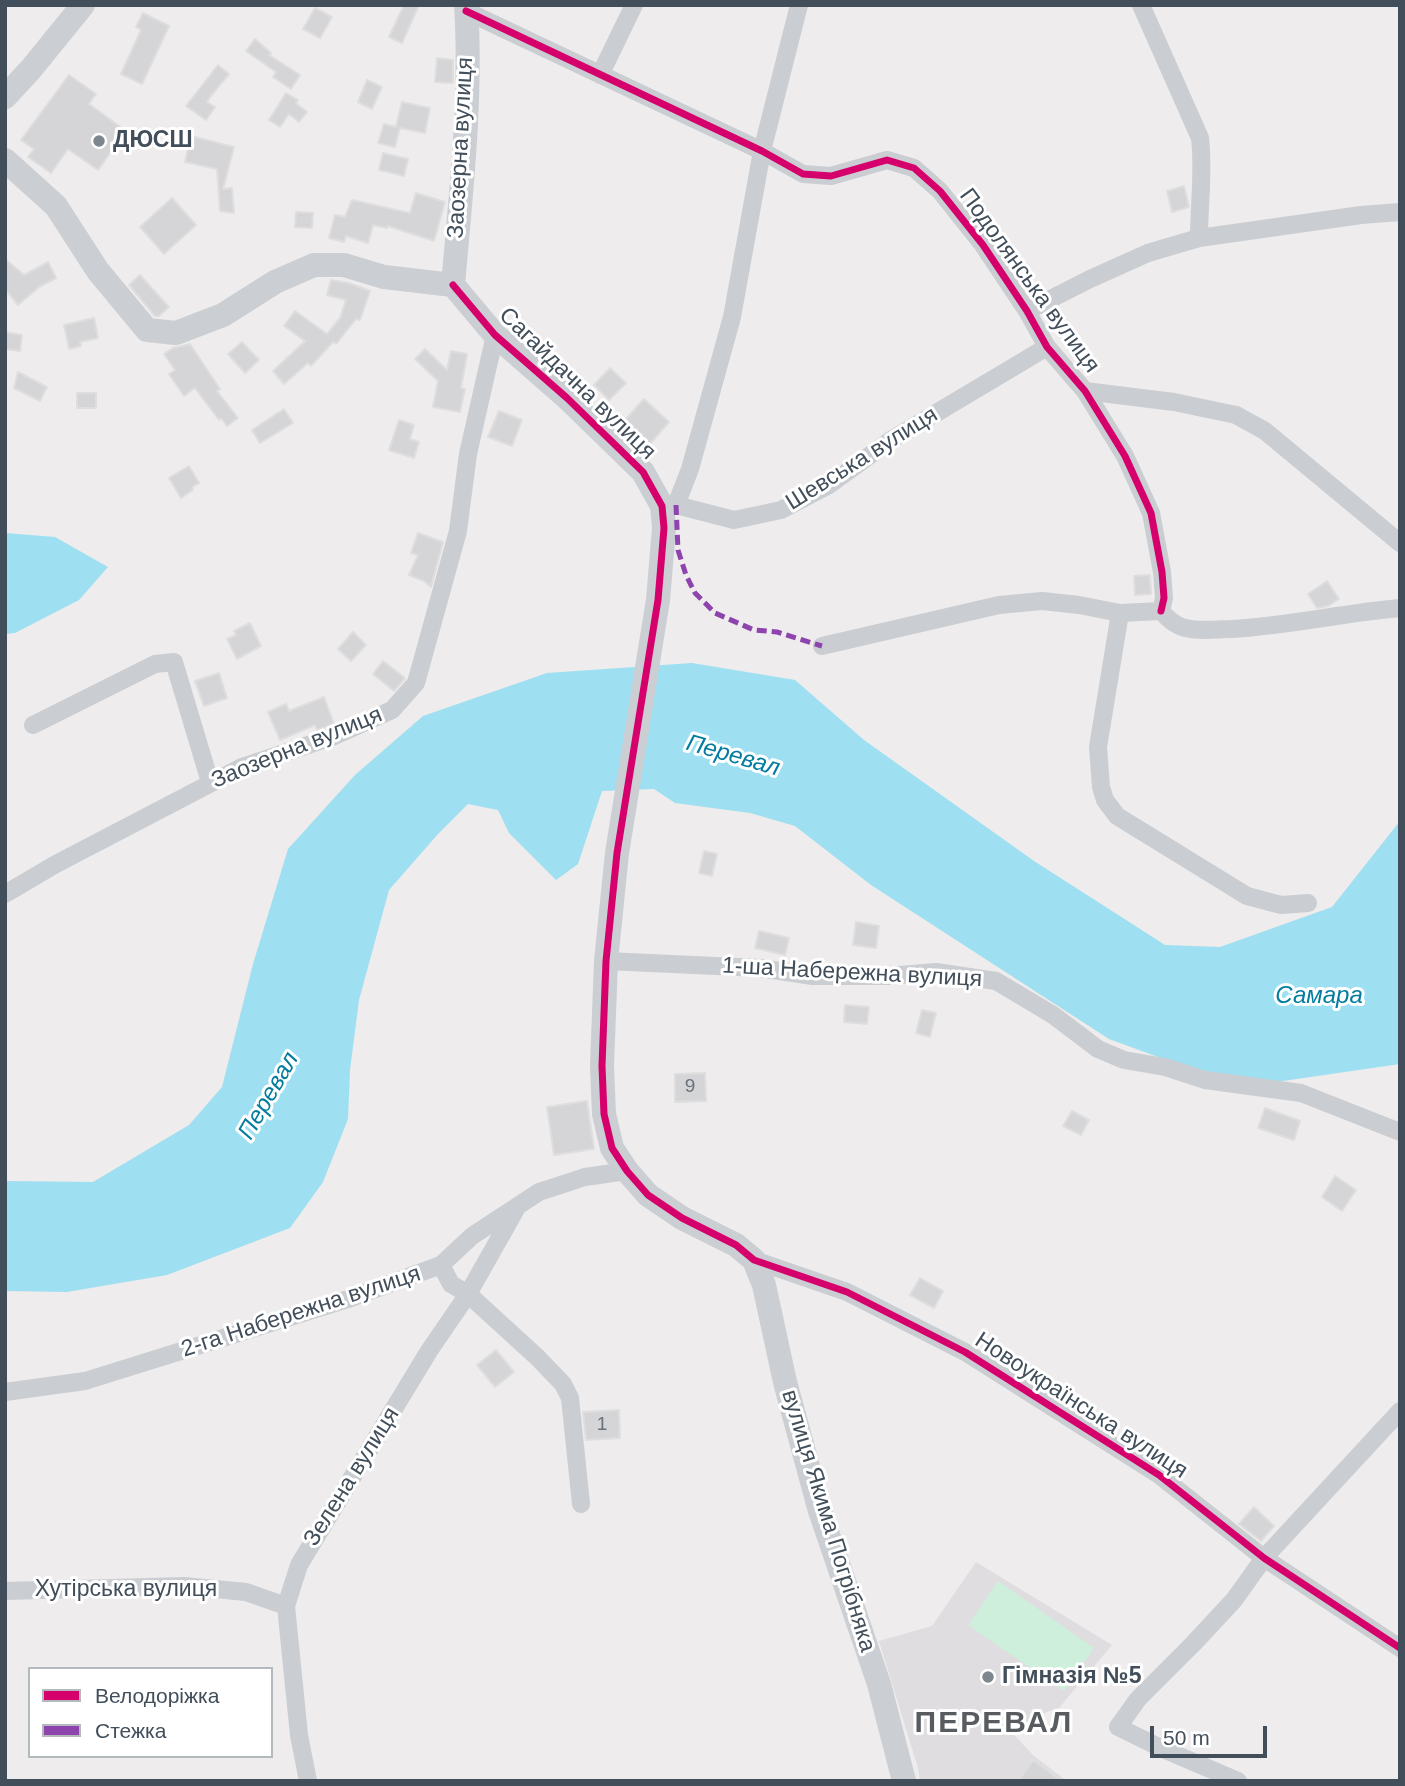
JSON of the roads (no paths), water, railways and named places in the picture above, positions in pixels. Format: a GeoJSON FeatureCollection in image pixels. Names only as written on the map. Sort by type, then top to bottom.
{"type":"FeatureCollection","features":[{"type":"Feature","properties":{"kind":"street"},"geometry":{"type":"LineString","coordinates":[[5,97],[83,5]]}},
{"type":"Feature","properties":{"kind":"street"},"geometry":{"type":"LineString","coordinates":[[600,75],[634,5]]}},
{"type":"Feature","properties":{"kind":"street","name":"Сагайдачна вулиця"},"geometry":{"type":"LineString","coordinates":[[606,961],[617,853],[658,600],[664,528],[669,505],[690,469],[732,317],[762,151],[799,5]]}},
{"type":"Feature","properties":{"kind":"street"},"geometry":{"type":"LineString","coordinates":[[1140,5],[1200,138],[1203,158],[1199,238]]}},
{"type":"Feature","properties":{"kind":"street","name":"Подолянська вулиця"},"geometry":{"type":"LineString","coordinates":[[466,8],[762,151],[803,174],[831,176],[887,160],[914,168],[940,191],[983,245],[1047,347],[1085,391],[1125,456],[1151,513],[1162,572],[1164,598],[1161,611]]}},
{"type":"Feature","properties":{"kind":"street","name":"Заозерна вулиця"},"geometry":{"type":"LineString","coordinates":[[453,285],[464,153],[466,8]]}},
{"type":"Feature","properties":{"kind":"street"},"geometry":{"type":"LineString","coordinates":[[5,160],[56,206],[97,271],[147,330],[176,333],[223,315],[275,282],[314,265],[344,265],[384,277],[453,285]]}},
{"type":"Feature","properties":{"kind":"street"},"geometry":{"type":"LineString","coordinates":[[1027,312],[1148,253],[1199,238],[1400,212]]}},
{"type":"Feature","properties":{"kind":"street","name":"Сагайдачна вулиця"},"geometry":{"type":"LineString","coordinates":[[453,285],[495,335],[567,398],[643,472],[669,505]]}},
{"type":"Feature","properties":{"kind":"street","name":"Заозерна вулиця"},"geometry":{"type":"LineString","coordinates":[[5,894],[210,782],[242,767],[332,737],[392,710],[416,683],[458,531],[468,454],[495,335]]}},
{"type":"Feature","properties":{"kind":"street","name":"Шевська вулиця"},"geometry":{"type":"LineString","coordinates":[[669,505],[734,520],[781,510],[829,485],[891,440],[1047,347]]}},
{"type":"Feature","properties":{"kind":"street"},"geometry":{"type":"LineString","coordinates":[[1085,391],[1174,402],[1236,415],[1265,431],[1400,543]]}},
{"type":"Feature","properties":{"kind":"street"},"geometry":{"type":"LineString","coordinates":[[821,646],[1010,604],[1042,601],[1120,613],[1161,611],[1171,622],[1184,628],[1204,630],[1286,625],[1358,612],[1400,608]]}},
{"type":"Feature","properties":{"kind":"street"},"geometry":{"type":"LineString","coordinates":[[1120,613],[1098,747],[1105,800],[1117,816],[1247,896],[1281,905],[1308,903]]}},
{"type":"Feature","properties":{"kind":"street"},"geometry":{"type":"LineString","coordinates":[[33,724],[155,664],[174,662],[210,782]]}},
{"type":"Feature","properties":{"kind":"street"},"geometry":{"type":"LineString","coordinates":[[606,961],[602,1066],[604,1114],[612,1148],[648,1195],[682,1218],[736,1245],[754,1260]]}},
{"type":"Feature","properties":{"kind":"street","name":"1-ша Набережна вулиця"},"geometry":{"type":"LineString","coordinates":[[606,961],[760,968],[813,976],[936,972],[996,981],[1053,1015],[1098,1049],[1124,1060],[1165,1067],[1205,1080],[1301,1093],[1400,1132]]}},
{"type":"Feature","properties":{"kind":"street","name":"2-га Набережна вулиця"},"geometry":{"type":"LineString","coordinates":[[5,1392],[85,1381],[348,1299],[441,1265],[472,1236],[539,1192],[585,1177],[627,1171]]}},
{"type":"Feature","properties":{"kind":"street","name":"Зелена вулиця"},"geometry":{"type":"LineString","coordinates":[[308,1781],[299,1735],[286,1606],[299,1565],[429,1351],[468,1294],[520,1202]]}},
{"type":"Feature","properties":{"kind":"street","name":"Новоукраїнська вулиця"},"geometry":{"type":"LineString","coordinates":[[754,1260],[847,1292],[965,1352],[1159,1475],[1264,1558],[1400,1648]]}},
{"type":"Feature","properties":{"kind":"street","name":"вулиця Якима Погрібняка"},"geometry":{"type":"LineString","coordinates":[[754,1260],[764,1284],[785,1382],[820,1511],[879,1684],[904,1781]]}},
{"type":"Feature","properties":{"kind":"street"},"geometry":{"type":"LineString","coordinates":[[441,1265],[452,1284],[468,1294],[563,1384],[570,1398],[582,1503]]}},
{"type":"Feature","properties":{"kind":"street"},"geometry":{"type":"LineString","coordinates":[[1238,1781],[1118,1727],[1138,1699],[1234,1600],[1264,1558],[1400,1411]]}},
{"type":"Feature","properties":{"kind":"street","name":"Хутірська вулиця"},"geometry":{"type":"LineString","coordinates":[[5,1591],[184,1586],[246,1592],[286,1606]]}},
{"type":"Feature","properties":{"kind":"water"},"geometry":{"type":"Polygon","coordinates":[[[5,533],[55,537],[108,567],[79,600],[15,633],[5,634],[5,533]]]}},
{"type":"Feature","properties":{"kind":"water","name":"Самара"},"geometry":{"type":"Polygon","coordinates":[[[692,663],[795,680],[864,740],[1034,861],[1165,945],[1220,947],[1332,907],[1400,821],[1400,1064],[1283,1081],[1221,1080],[1109,1039],[871,885],[795,826],[750,813],[675,803],[654,789],[602,791],[578,864],[556,880],[509,833],[498,810],[468,804],[389,890],[359,1000],[350,1070],[348,1119],[323,1182],[290,1228],[167,1275],[67,1292],[5,1291],[5,1181],[93,1182],[189,1125],[222,1087],[253,964],[288,849],[355,775],[423,716],[547,673],[692,663]]]}},
{"type":"Feature","properties":{"kind":"place","name":"ДЮСШ"},"geometry":{"type":"Point","coordinates":[99,141]}},
{"type":"Feature","properties":{"kind":"place","name":"Гімназія №5"},"geometry":{"type":"Point","coordinates":[988,1677]}},
{"type":"Feature","properties":{"kind":"district","name":"ПЕРЕВАЛ"},"geometry":{"type":"Point","coordinates":[994,1724]}},
{"type":"Feature","properties":{"kind":"water label","name":"Перевал"},"geometry":{"type":"Point","coordinates":[733,756]}},
{"type":"Feature","properties":{"kind":"water label","name":"Перевал"},"geometry":{"type":"Point","coordinates":[269,1096]}}]}
